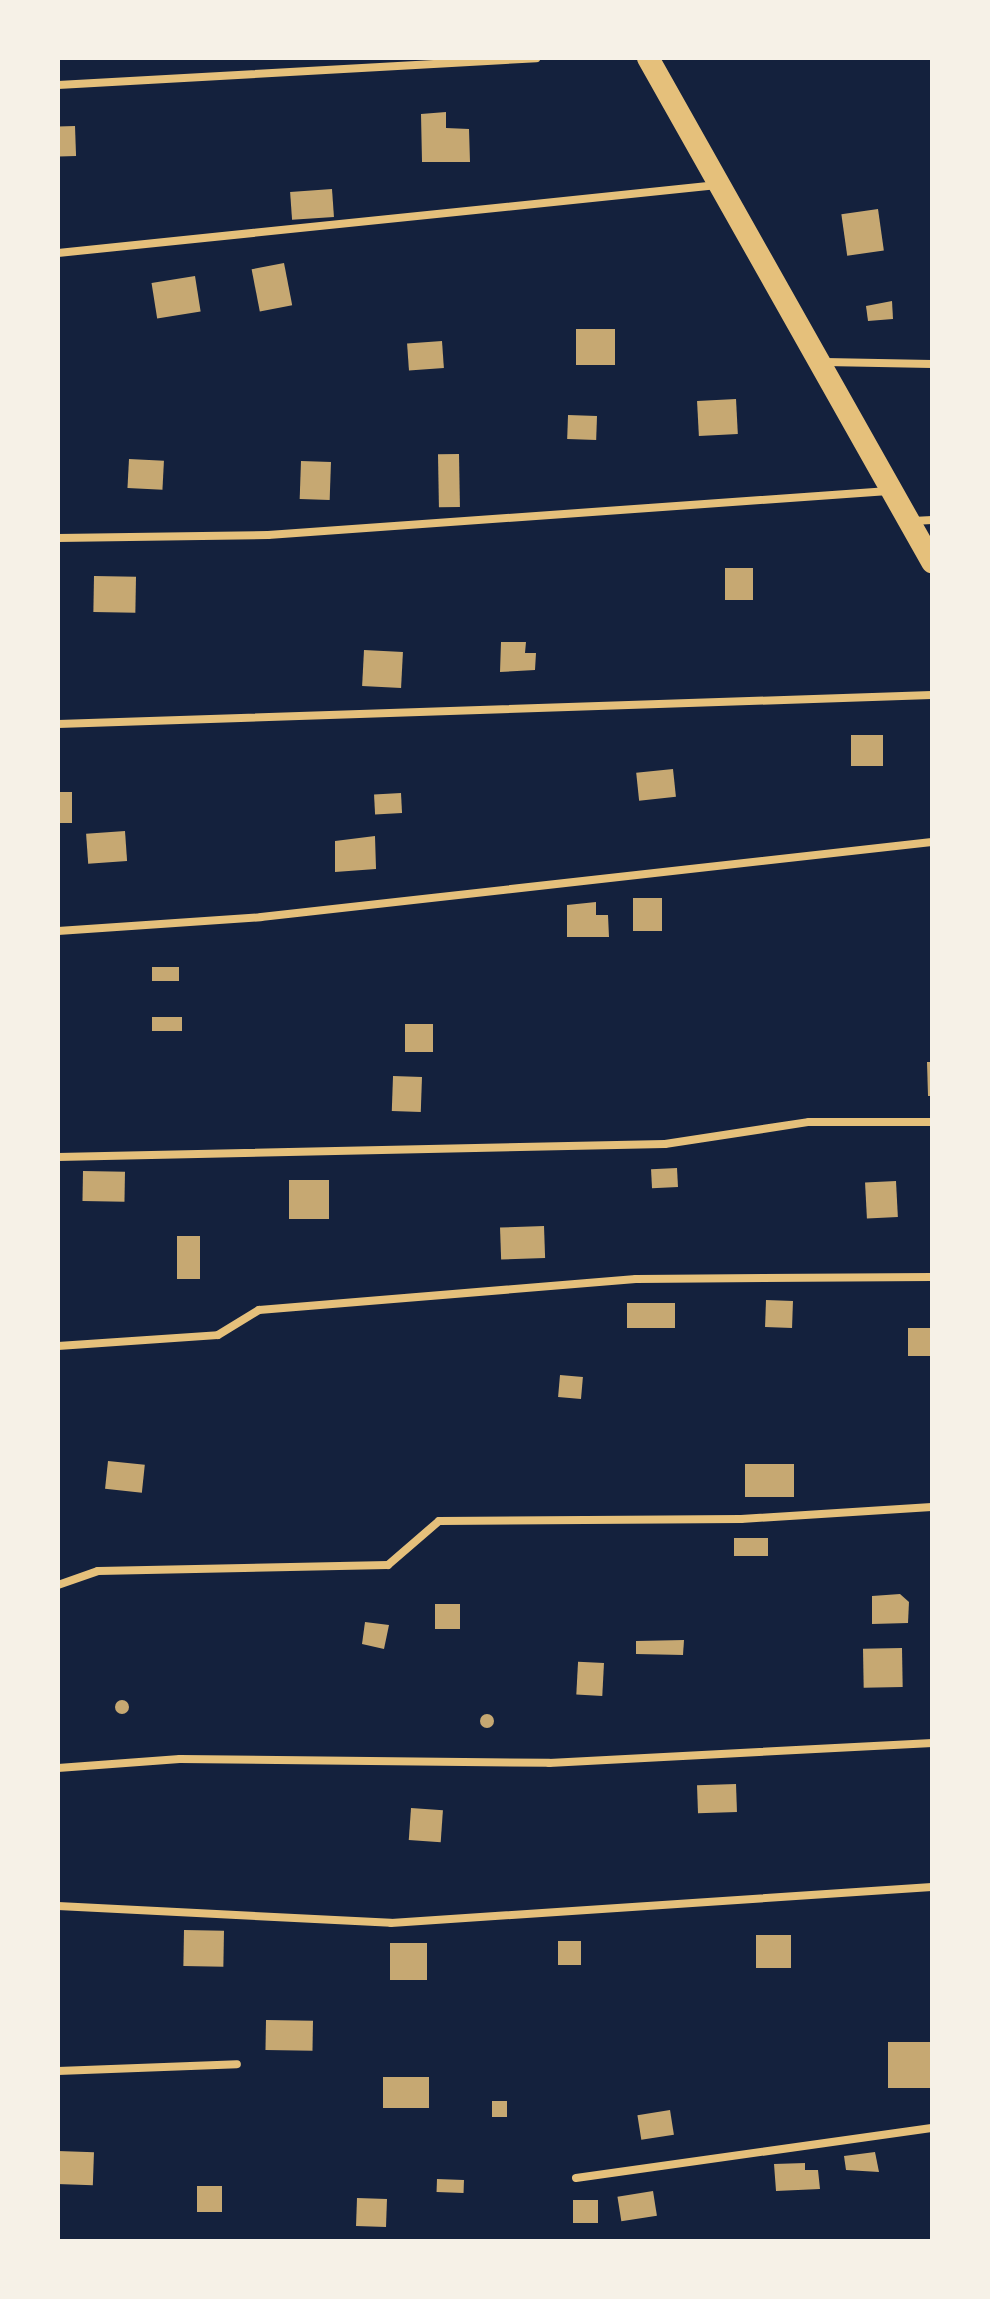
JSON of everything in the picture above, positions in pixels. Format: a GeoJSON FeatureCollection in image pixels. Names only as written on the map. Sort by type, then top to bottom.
{"type":"FeatureCollection","features":[{"type":"Feature","properties":{"kind":"highway"},"geometry":{"type":"LineString","coordinates":[[648,58],[932,562]]}},
{"type":"Feature","properties":{"kind":"street"},"geometry":{"type":"LineString","coordinates":[[58,85],[536,58]]}},
{"type":"Feature","properties":{"kind":"street"},"geometry":{"type":"LineString","coordinates":[[58,253],[720,185]]}},
{"type":"Feature","properties":{"kind":"street"},"geometry":{"type":"LineString","coordinates":[[820,362],[932,364]]}},
{"type":"Feature","properties":{"kind":"street"},"geometry":{"type":"LineString","coordinates":[[58,538],[268,535],[892,491]]}},
{"type":"Feature","properties":{"kind":"street"},"geometry":{"type":"LineString","coordinates":[[909,521],[932,520]]}},
{"type":"Feature","properties":{"kind":"street"},"geometry":{"type":"LineString","coordinates":[[58,724],[932,695]]}},
{"type":"Feature","properties":{"kind":"street"},"geometry":{"type":"LineString","coordinates":[[58,931],[261,917],[932,842]]}},
{"type":"Feature","properties":{"kind":"street"},"geometry":{"type":"LineString","coordinates":[[58,1157],[665,1144],[809,1122],[932,1122]]}},
{"type":"Feature","properties":{"kind":"street"},"geometry":{"type":"LineString","coordinates":[[58,1346],[218,1335],[259,1310],[636,1279],[932,1277]]}},
{"type":"Feature","properties":{"kind":"street"},"geometry":{"type":"LineString","coordinates":[[58,1585],[98,1571],[388,1565],[439,1521],[741,1519],[932,1507]]}},
{"type":"Feature","properties":{"kind":"street"},"geometry":{"type":"LineString","coordinates":[[58,1768],[180,1759],[549,1763],[932,1743]]}},
{"type":"Feature","properties":{"kind":"street"},"geometry":{"type":"LineString","coordinates":[[58,1906],[391,1923],[932,1887]]}},
{"type":"Feature","properties":{"kind":"street"},"geometry":{"type":"LineString","coordinates":[[58,2071],[237,2064]]}},
{"type":"Feature","properties":{"kind":"street"},"geometry":{"type":"LineString","coordinates":[[576,2178],[932,2128]]}},
{"type":"Feature","properties":{"kind":"building"},"geometry":{"type":"Polygon","coordinates":[[[446,112],[446,128],[469,129],[470,162],[422,162],[421,114],[446,112]]]}},
{"type":"Feature","properties":{"kind":"building"},"geometry":{"type":"Polygon","coordinates":[[[75,126],[76,156],[59,157],[58,127],[75,126]]]}},
{"type":"Feature","properties":{"kind":"building"},"geometry":{"type":"Polygon","coordinates":[[[332,189],[334,217],[292,220],[290,192],[332,189]]]}},
{"type":"Feature","properties":{"kind":"building"},"geometry":{"type":"Polygon","coordinates":[[[878,209],[884,251],[847,256],[841,214],[878,209]]]}},
{"type":"Feature","properties":{"kind":"building"},"geometry":{"type":"Polygon","coordinates":[[[284,263],[292,305],[260,312],[252,269],[284,263]]]}},
{"type":"Feature","properties":{"kind":"building"},"geometry":{"type":"Polygon","coordinates":[[[195,276],[201,312],[157,318],[152,283],[195,276]]]}},
{"type":"Feature","properties":{"kind":"building"},"geometry":{"type":"Polygon","coordinates":[[[892,301],[893,319],[868,321],[866,306],[892,301]]]}},
{"type":"Feature","properties":{"kind":"building"},"geometry":{"type":"Polygon","coordinates":[[[576,329],[615,329],[615,365],[576,365],[576,329]]]}},
{"type":"Feature","properties":{"kind":"building"},"geometry":{"type":"Polygon","coordinates":[[[442,341],[444,368],[409,370],[407,343],[442,341]]]}},
{"type":"Feature","properties":{"kind":"building"},"geometry":{"type":"Polygon","coordinates":[[[736,399],[738,434],[699,436],[697,401],[736,399]]]}},
{"type":"Feature","properties":{"kind":"building"},"geometry":{"type":"Polygon","coordinates":[[[568,415],[597,416],[596,440],[567,439],[568,415]]]}},
{"type":"Feature","properties":{"kind":"building"},"geometry":{"type":"Polygon","coordinates":[[[438,454],[459,454],[460,507],[439,507],[438,454]]]}},
{"type":"Feature","properties":{"kind":"building"},"geometry":{"type":"Polygon","coordinates":[[[129,459],[164,461],[162,490],[127,488],[129,459]]]}},
{"type":"Feature","properties":{"kind":"building"},"geometry":{"type":"Polygon","coordinates":[[[301,461],[331,462],[330,500],[300,499],[301,461]]]}},
{"type":"Feature","properties":{"kind":"building"},"geometry":{"type":"Polygon","coordinates":[[[725,568],[753,568],[753,600],[725,600],[725,568]]]}},
{"type":"Feature","properties":{"kind":"building"},"geometry":{"type":"Polygon","coordinates":[[[94,576],[136,577],[135,613],[93,612],[94,576]]]}},
{"type":"Feature","properties":{"kind":"building"},"geometry":{"type":"Polygon","coordinates":[[[501,642],[526,642],[525,653],[536,653],[535,670],[500,672],[501,642]]]}},
{"type":"Feature","properties":{"kind":"building"},"geometry":{"type":"Polygon","coordinates":[[[364,650],[403,652],[401,688],[362,686],[364,650]]]}},
{"type":"Feature","properties":{"kind":"building"},"geometry":{"type":"Polygon","coordinates":[[[851,735],[883,735],[883,766],[851,766],[851,735]]]}},
{"type":"Feature","properties":{"kind":"building"},"geometry":{"type":"Polygon","coordinates":[[[673,769],[676,797],[639,801],[636,773],[673,769]]]}},
{"type":"Feature","properties":{"kind":"building"},"geometry":{"type":"Polygon","coordinates":[[[58,792],[72,792],[72,823],[58,823],[58,792]]]}},
{"type":"Feature","properties":{"kind":"building"},"geometry":{"type":"Polygon","coordinates":[[[401,793],[402,813],[375,814],[374,794],[401,793]]]}},
{"type":"Feature","properties":{"kind":"building"},"geometry":{"type":"Polygon","coordinates":[[[125,831],[127,861],[88,864],[86,834],[125,831]]]}},
{"type":"Feature","properties":{"kind":"building"},"geometry":{"type":"Polygon","coordinates":[[[375,836],[376,869],[335,872],[335,841],[375,836]]]}},
{"type":"Feature","properties":{"kind":"building"},"geometry":{"type":"Polygon","coordinates":[[[633,898],[662,898],[662,931],[633,931],[633,898]]]}},
{"type":"Feature","properties":{"kind":"building"},"geometry":{"type":"Polygon","coordinates":[[[596,902],[596,915],[608,915],[609,937],[567,937],[567,905],[596,902]]]}},
{"type":"Feature","properties":{"kind":"building"},"geometry":{"type":"Polygon","coordinates":[[[152,967],[179,967],[179,981],[152,981],[152,967]]]}},
{"type":"Feature","properties":{"kind":"building"},"geometry":{"type":"Polygon","coordinates":[[[152,1017],[182,1017],[182,1031],[152,1031],[152,1017]]]}},
{"type":"Feature","properties":{"kind":"building"},"geometry":{"type":"Polygon","coordinates":[[[405,1024],[433,1024],[433,1052],[405,1052],[405,1024]]]}},
{"type":"Feature","properties":{"kind":"building"},"geometry":{"type":"Polygon","coordinates":[[[927,1062],[932,1062],[932,1096],[928,1096],[927,1062]]]}},
{"type":"Feature","properties":{"kind":"building"},"geometry":{"type":"Polygon","coordinates":[[[393,1076],[422,1077],[421,1112],[392,1111],[393,1076]]]}},
{"type":"Feature","properties":{"kind":"building"},"geometry":{"type":"Polygon","coordinates":[[[677,1168],[678,1187],[652,1188],[651,1169],[677,1168]]]}},
{"type":"Feature","properties":{"kind":"building"},"geometry":{"type":"Polygon","coordinates":[[[83,1171],[125,1172],[124,1202],[82,1201],[83,1171]]]}},
{"type":"Feature","properties":{"kind":"building"},"geometry":{"type":"Polygon","coordinates":[[[289,1180],[329,1180],[329,1219],[289,1219],[289,1180]]]}},
{"type":"Feature","properties":{"kind":"building"},"geometry":{"type":"Polygon","coordinates":[[[896,1181],[898,1217],[867,1219],[865,1183],[896,1181]]]}},
{"type":"Feature","properties":{"kind":"building"},"geometry":{"type":"Polygon","coordinates":[[[544,1226],[545,1258],[501,1260],[500,1228],[544,1226]]]}},
{"type":"Feature","properties":{"kind":"building"},"geometry":{"type":"Polygon","coordinates":[[[177,1236],[200,1236],[200,1279],[177,1279],[177,1236]]]}},
{"type":"Feature","properties":{"kind":"building"},"geometry":{"type":"Polygon","coordinates":[[[766,1300],[793,1301],[792,1328],[765,1327],[766,1300]]]}},
{"type":"Feature","properties":{"kind":"building"},"geometry":{"type":"Polygon","coordinates":[[[627,1303],[675,1303],[675,1328],[627,1328],[627,1303]]]}},
{"type":"Feature","properties":{"kind":"building"},"geometry":{"type":"Polygon","coordinates":[[[908,1328],[932,1328],[932,1356],[908,1356],[908,1328]]]}},
{"type":"Feature","properties":{"kind":"building"},"geometry":{"type":"Polygon","coordinates":[[[560,1375],[583,1377],[581,1399],[558,1397],[560,1375]]]}},
{"type":"Feature","properties":{"kind":"building"},"geometry":{"type":"Polygon","coordinates":[[[108,1461],[145,1465],[142,1493],[105,1489],[108,1461]]]}},
{"type":"Feature","properties":{"kind":"building"},"geometry":{"type":"Polygon","coordinates":[[[745,1464],[794,1464],[794,1497],[745,1497],[745,1464]]]}},
{"type":"Feature","properties":{"kind":"building"},"geometry":{"type":"Polygon","coordinates":[[[734,1538],[768,1538],[768,1556],[734,1556],[734,1538]]]}},
{"type":"Feature","properties":{"kind":"building"},"geometry":{"type":"Polygon","coordinates":[[[900,1594],[909,1602],[908,1623],[872,1624],[872,1596],[900,1594]]]}},
{"type":"Feature","properties":{"kind":"building"},"geometry":{"type":"Polygon","coordinates":[[[435,1604],[460,1604],[460,1629],[435,1629],[435,1604]]]}},
{"type":"Feature","properties":{"kind":"building"},"geometry":{"type":"Polygon","coordinates":[[[365,1622],[389,1625],[384,1649],[362,1644],[365,1622]]]}},
{"type":"Feature","properties":{"kind":"building"},"geometry":{"type":"Polygon","coordinates":[[[684,1640],[683,1655],[636,1654],[636,1641],[684,1640]]]}},
{"type":"Feature","properties":{"kind":"building"},"geometry":{"type":"Polygon","coordinates":[[[902,1648],[903,1687],[864,1688],[863,1649],[902,1648]]]}},
{"type":"Feature","properties":{"kind":"building"},"geometry":{"type":"Polygon","coordinates":[[[578,1662],[604,1663],[602,1696],[576,1695],[578,1662]]]}},
{"type":"Feature","properties":{"kind":"building"},"geometry":{"type":"Polygon","coordinates":[[[122,1700],[129,1707],[122,1714],[115,1707],[122,1700]]]}},
{"type":"Feature","properties":{"kind":"building"},"geometry":{"type":"Polygon","coordinates":[[[487,1714],[494,1721],[487,1728],[480,1721],[487,1714]]]}},
{"type":"Feature","properties":{"kind":"building"},"geometry":{"type":"Polygon","coordinates":[[[736,1784],[737,1812],[698,1813],[697,1785],[736,1784]]]}},
{"type":"Feature","properties":{"kind":"building"},"geometry":{"type":"Polygon","coordinates":[[[411,1808],[443,1810],[441,1842],[409,1840],[411,1808]]]}},
{"type":"Feature","properties":{"kind":"building"},"geometry":{"type":"Polygon","coordinates":[[[184,1930],[224,1931],[223,1967],[183,1966],[184,1930]]]}},
{"type":"Feature","properties":{"kind":"building"},"geometry":{"type":"Polygon","coordinates":[[[756,1935],[791,1935],[791,1968],[756,1968],[756,1935]]]}},
{"type":"Feature","properties":{"kind":"building"},"geometry":{"type":"Polygon","coordinates":[[[558,1941],[581,1941],[581,1965],[558,1965],[558,1941]]]}},
{"type":"Feature","properties":{"kind":"building"},"geometry":{"type":"Polygon","coordinates":[[[390,1943],[427,1943],[427,1980],[390,1980],[390,1943]]]}},
{"type":"Feature","properties":{"kind":"building"},"geometry":{"type":"Polygon","coordinates":[[[266,2020],[313,2021],[312,2051],[265,2050],[266,2020]]]}},
{"type":"Feature","properties":{"kind":"building"},"geometry":{"type":"Polygon","coordinates":[[[888,2042],[932,2042],[932,2088],[888,2088],[888,2042]]]}},
{"type":"Feature","properties":{"kind":"building"},"geometry":{"type":"Polygon","coordinates":[[[383,2077],[429,2077],[429,2108],[383,2108],[383,2077]]]}},
{"type":"Feature","properties":{"kind":"building"},"geometry":{"type":"Polygon","coordinates":[[[492,2101],[507,2101],[507,2117],[492,2117],[492,2101]]]}},
{"type":"Feature","properties":{"kind":"building"},"geometry":{"type":"Polygon","coordinates":[[[670,2110],[674,2135],[641,2140],[637,2115],[670,2110]]]}},
{"type":"Feature","properties":{"kind":"building"},"geometry":{"type":"Polygon","coordinates":[[[58,2151],[94,2152],[93,2185],[58,2184],[58,2151]]]}},
{"type":"Feature","properties":{"kind":"building"},"geometry":{"type":"Polygon","coordinates":[[[875,2152],[879,2172],[846,2170],[844,2156],[875,2152]]]}},
{"type":"Feature","properties":{"kind":"building"},"geometry":{"type":"Polygon","coordinates":[[[805,2163],[805,2170],[818,2170],[820,2189],[776,2191],[774,2164],[805,2163]]]}},
{"type":"Feature","properties":{"kind":"building"},"geometry":{"type":"Polygon","coordinates":[[[437,2179],[464,2180],[464,2193],[437,2192],[437,2179]]]}},
{"type":"Feature","properties":{"kind":"building"},"geometry":{"type":"Polygon","coordinates":[[[197,2186],[222,2186],[222,2212],[197,2212],[197,2186]]]}},
{"type":"Feature","properties":{"kind":"building"},"geometry":{"type":"Polygon","coordinates":[[[653,2191],[657,2216],[621,2221],[617,2197],[653,2191]]]}},
{"type":"Feature","properties":{"kind":"building"},"geometry":{"type":"Polygon","coordinates":[[[357,2198],[387,2199],[386,2227],[356,2226],[357,2198]]]}},
{"type":"Feature","properties":{"kind":"building"},"geometry":{"type":"Polygon","coordinates":[[[573,2200],[598,2200],[598,2223],[573,2223],[573,2200]]]}}]}
